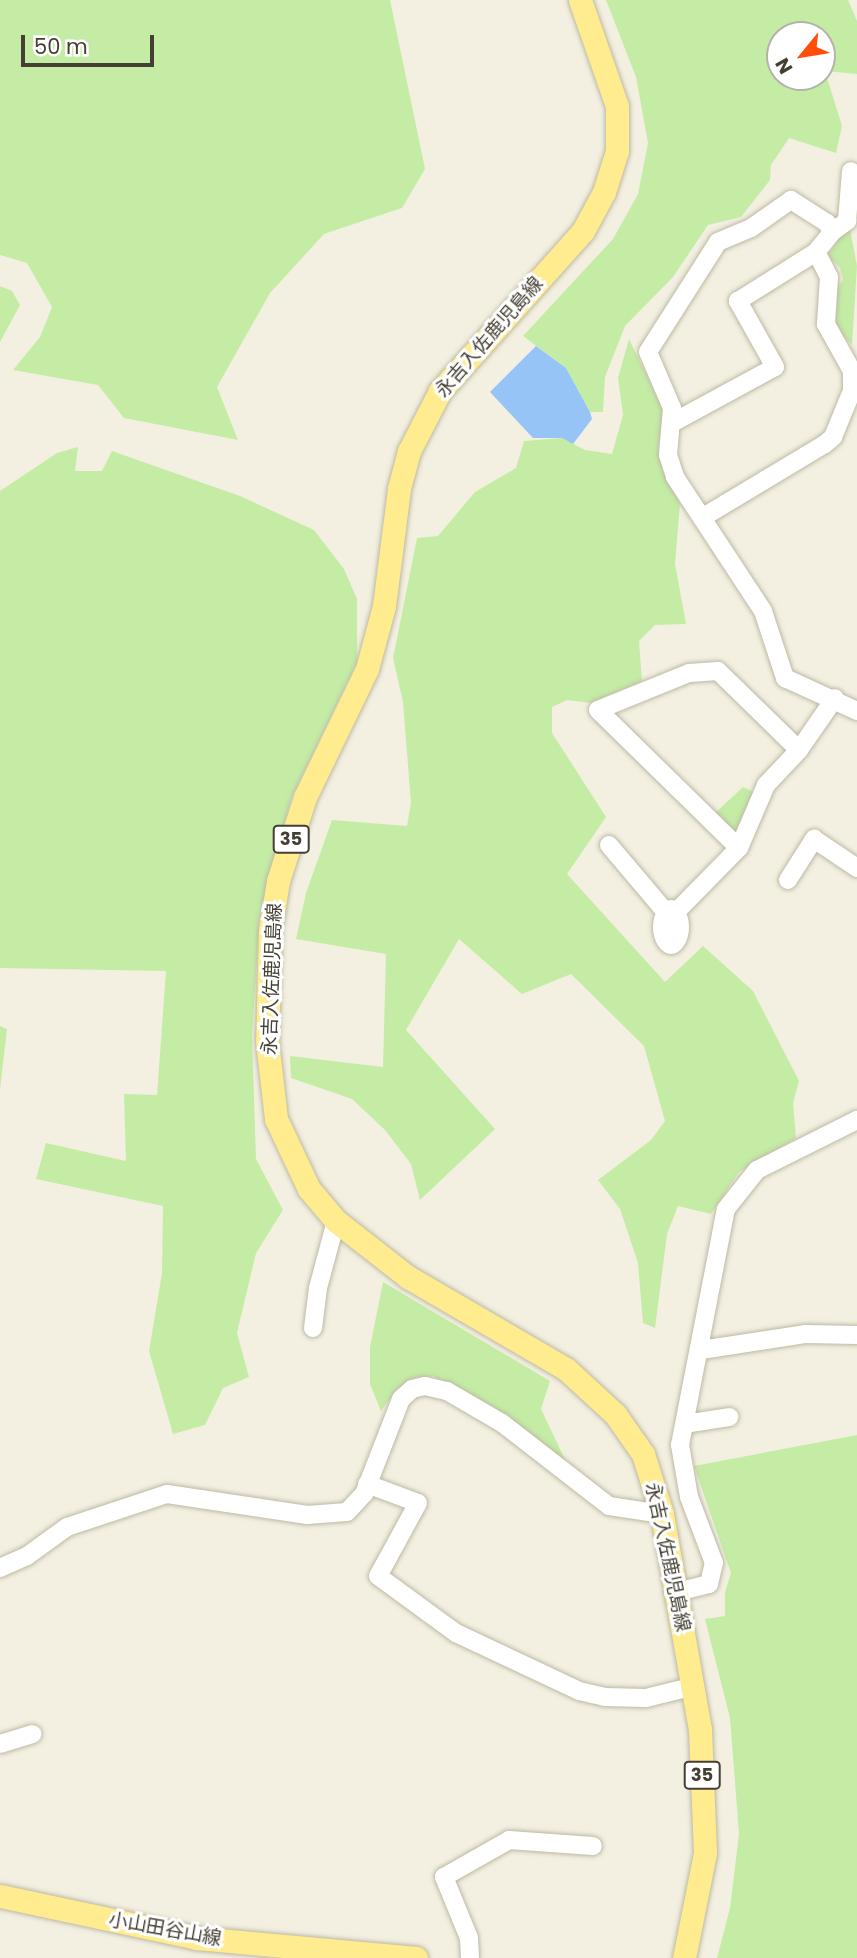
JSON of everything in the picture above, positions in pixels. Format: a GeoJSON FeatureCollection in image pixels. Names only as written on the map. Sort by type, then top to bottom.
{"type":"FeatureCollection","features":[{"type":"Feature","properties":{"kind":"main road","name":"永吉入佐鹿児島線"},"geometry":{"type":"LineString","coordinates":[[580,0],[617,106],[617,151],[604,192],[583,231],[472,351],[424,416],[399,489],[384,606],[367,669],[304,797],[278,881],[270,930],[267,1041],[276,1119],[292,1158],[335,1221],[408,1278],[541,1351],[596,1394],[643,1454],[662,1514],[673,1593],[694,1686],[705,1853],[684,1958]]}},
{"type":"Feature","properties":{"kind":"main road","name":"小山田谷山線"},"geometry":{"type":"LineString","coordinates":[[0,1896],[197,1938],[416,1958]]}},
{"type":"Feature","properties":{"kind":"street"},"geometry":{"type":"LineString","coordinates":[[672,423],[775,367],[738,301],[816,252],[832,232],[847,221],[851,171]]}},
{"type":"Feature","properties":{"kind":"street"},"geometry":{"type":"LineString","coordinates":[[832,232],[827,223],[791,201],[751,228],[718,242],[648,352],[671,408],[668,455],[675,477],[705,516],[763,611],[785,678],[835,698],[857,711]]}},
{"type":"Feature","properties":{"kind":"street"},"geometry":{"type":"LineString","coordinates":[[705,516],[833,438],[853,379],[826,324],[829,276],[816,252]]}},
{"type":"Feature","properties":{"kind":"street"},"geometry":{"type":"LineString","coordinates":[[739,848],[598,710],[689,673],[718,671],[799,750]]}},
{"type":"Feature","properties":{"kind":"street"},"geometry":{"type":"LineString","coordinates":[[609,845],[670,911],[739,848],[766,785],[799,750],[835,698]]}},
{"type":"Feature","properties":{"kind":"street"},"geometry":{"type":"LineString","coordinates":[[788,880],[814,839],[857,868]]}},
{"type":"Feature","properties":{"kind":"street"},"geometry":{"type":"LineString","coordinates":[[673,1593],[709,1584],[714,1563],[684,1475],[680,1445],[701,1350],[719,1232],[737,1192],[766,1163],[857,1119]]}},
{"type":"Feature","properties":{"kind":"street"},"geometry":{"type":"LineString","coordinates":[[313,1328],[318,1288],[335,1221]]}},
{"type":"Feature","properties":{"kind":"street"},"geometry":{"type":"LineString","coordinates":[[701,1350],[805,1334],[857,1335]]}},
{"type":"Feature","properties":{"kind":"street"},"geometry":{"type":"LineString","coordinates":[[0,1569],[27,1556],[66,1527],[167,1494],[331,1516],[357,1504],[401,1399],[412,1389],[425,1386],[447,1391],[502,1423],[609,1506],[662,1514]]}},
{"type":"Feature","properties":{"kind":"street"},"geometry":{"type":"LineString","coordinates":[[685,1424],[729,1417]]}},
{"type":"Feature","properties":{"kind":"street"},"geometry":{"type":"LineString","coordinates":[[367,1484],[418,1503],[378,1576],[456,1633],[499,1656],[605,1698],[646,1698],[694,1686]]}},
{"type":"Feature","properties":{"kind":"street"},"geometry":{"type":"LineString","coordinates":[[0,1744],[32,1734]]}},
{"type":"Feature","properties":{"kind":"street"},"geometry":{"type":"LineString","coordinates":[[470,1958],[474,1953],[444,1877],[509,1840],[593,1846]]}},
{"type":"Feature","properties":{"kind":"green space"},"geometry":{"type":"Polygon","coordinates":[[[0,0],[390,0],[425,169],[402,208],[324,234],[270,293],[217,387],[238,440],[124,418],[98,385],[13,370],[40,337],[52,307],[27,263],[0,255],[0,0]]]}},
{"type":"Feature","properties":{"kind":"green space"},"geometry":{"type":"Polygon","coordinates":[[[606,0],[848,0],[857,21],[857,74],[836,72],[836,21],[766,21],[766,91],[831,91],[842,126],[836,153],[789,138],[771,165],[770,180],[741,217],[708,225],[673,277],[625,326],[605,377],[603,412],[590,412],[566,368],[523,336],[613,239],[638,194],[648,143],[636,77],[606,0]]]}},
{"type":"Feature","properties":{"kind":"green space"},"geometry":{"type":"Polygon","coordinates":[[[850,229],[857,266],[852,345],[834,326],[837,288],[843,280],[840,268],[828,256],[840,235],[850,229]]]}},
{"type":"Feature","properties":{"kind":"green space"},"geometry":{"type":"Polygon","coordinates":[[[0,286],[12,291],[20,305],[0,342],[0,286]]]}},
{"type":"Feature","properties":{"kind":"green space"},"geometry":{"type":"Polygon","coordinates":[[[629,339],[664,411],[658,447],[668,482],[680,503],[675,564],[686,624],[655,625],[639,641],[642,681],[591,703],[567,700],[552,707],[552,733],[606,817],[567,874],[665,982],[703,946],[753,991],[799,1081],[793,1103],[796,1138],[739,1172],[711,1214],[678,1206],[667,1234],[655,1328],[643,1323],[638,1263],[620,1209],[598,1180],[651,1140],[665,1121],[644,1046],[571,974],[522,994],[459,939],[406,1030],[495,1129],[420,1200],[411,1164],[385,1130],[352,1099],[291,1078],[290,1056],[383,1067],[386,954],[296,939],[306,893],[332,820],[407,826],[411,803],[403,702],[393,658],[417,538],[438,536],[475,492],[516,468],[524,441],[562,438],[585,450],[612,454],[623,415],[618,378],[629,339]]]}},
{"type":"Feature","properties":{"kind":"green space"},"geometry":{"type":"Polygon","coordinates":[[[78,447],[75,471],[102,471],[112,451],[240,496],[314,530],[344,569],[357,599],[357,662],[291,799],[260,913],[252,1036],[256,1159],[283,1210],[256,1253],[237,1333],[249,1377],[223,1388],[205,1425],[173,1434],[149,1351],[162,1273],[163,1206],[36,1179],[46,1143],[126,1161],[124,1094],[157,1095],[166,971],[0,968],[0,491],[57,453],[78,447]]]}},
{"type":"Feature","properties":{"kind":"green space"},"geometry":{"type":"Polygon","coordinates":[[[743,787],[754,792],[742,828],[731,832],[714,814],[743,787]]]}},
{"type":"Feature","properties":{"kind":"green space"},"geometry":{"type":"Polygon","coordinates":[[[0,1026],[7,1029],[0,1089],[0,1026]]]}},
{"type":"Feature","properties":{"kind":"green space"},"geometry":{"type":"Polygon","coordinates":[[[383,1282],[550,1381],[541,1409],[567,1464],[433,1376],[413,1378],[397,1389],[381,1411],[370,1384],[370,1347],[383,1282]]]}},
{"type":"Feature","properties":{"kind":"green space"},"geometry":{"type":"Polygon","coordinates":[[[857,1435],[857,1958],[717,1958],[730,1908],[739,1834],[730,1718],[705,1619],[725,1616],[725,1592],[731,1573],[694,1466],[857,1435]]]}},
{"type":"Feature","properties":{"kind":"water"},"geometry":{"type":"Polygon","coordinates":[[[536,346],[566,368],[590,412],[592,419],[573,444],[562,438],[533,438],[490,392],[536,346]]]}}]}
